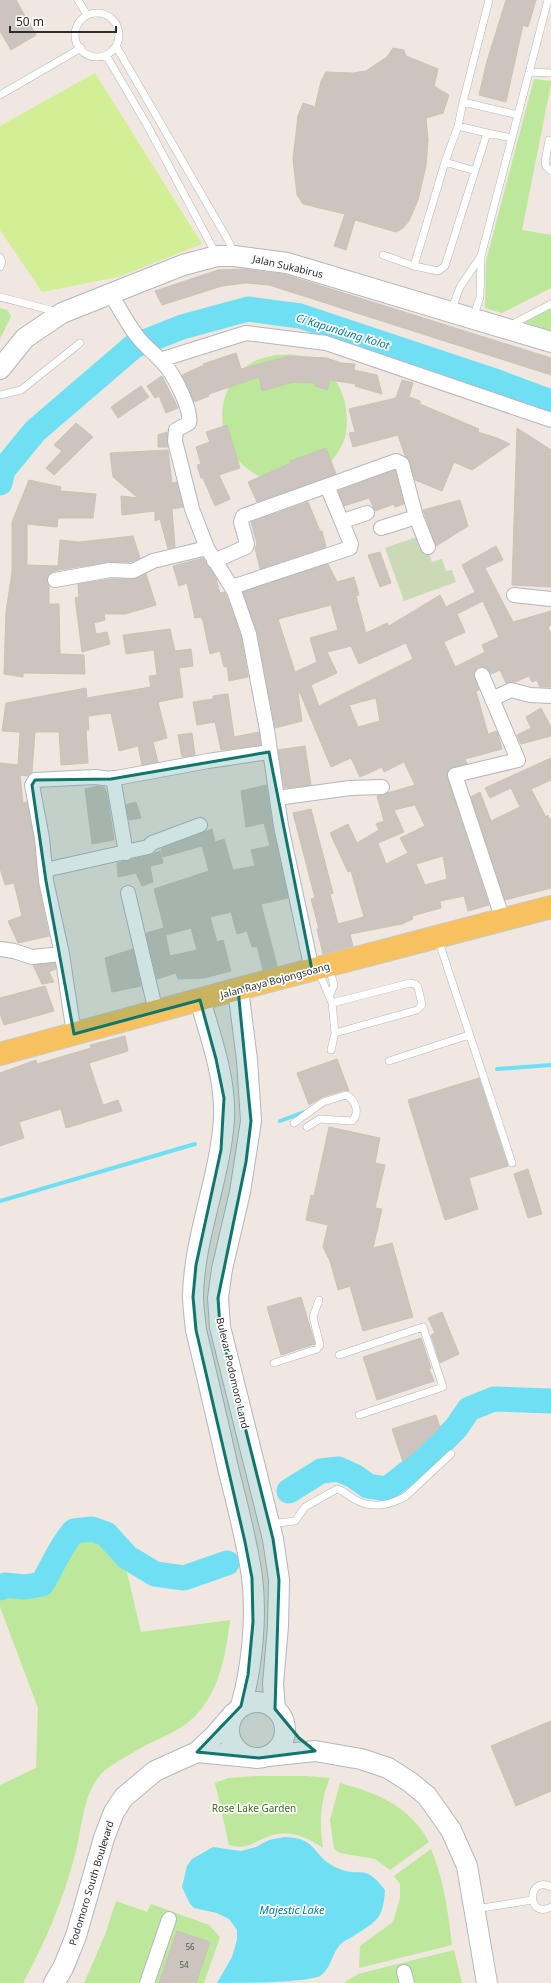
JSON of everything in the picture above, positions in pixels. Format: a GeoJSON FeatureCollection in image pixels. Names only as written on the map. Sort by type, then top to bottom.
{"type":"FeatureCollection","features":[{"type":"Feature","properties":{"kind":"main road","name":"Jalan Raya Bojongsoang"},"geometry":{"type":"LineString","coordinates":[[0,1054],[238,989],[551,908]]}},
{"type":"Feature","properties":{"kind":"street","name":"Jalan Sukabirus"},"geometry":{"type":"LineString","coordinates":[[0,369],[25,338],[62,313],[183,266],[226,256],[287,263],[551,342]]}},
{"type":"Feature","properties":{"kind":"street"},"geometry":{"type":"LineString","coordinates":[[111,294],[136,334],[165,365],[179,388],[190,415],[189,423],[176,430],[175,441],[192,509],[207,548],[232,587],[249,634],[267,730],[269,752],[277,798],[320,968]]}},
{"type":"Feature","properties":{"kind":"street"},"geometry":{"type":"LineString","coordinates":[[156,357],[202,346],[246,333],[326,343],[551,420]]}},
{"type":"Feature","properties":{"kind":"street"},"geometry":{"type":"LineString","coordinates":[[214,561],[246,547],[247,544],[241,522],[243,516],[399,461],[402,464],[416,517],[428,547]]}},
{"type":"Feature","properties":{"kind":"street"},"geometry":{"type":"LineString","coordinates":[[232,587],[350,548],[351,544],[343,521],[327,486]]}},
{"type":"Feature","properties":{"kind":"street"},"geometry":{"type":"LineString","coordinates":[[343,521],[367,513]]}},
{"type":"Feature","properties":{"kind":"street"},"geometry":{"type":"LineString","coordinates":[[381,528],[416,517]]}},
{"type":"Feature","properties":{"kind":"street"},"geometry":{"type":"LineString","coordinates":[[55,580],[110,570],[132,571],[153,561],[207,548]]}},
{"type":"Feature","properties":{"kind":"street"},"geometry":{"type":"LineString","coordinates":[[514,595],[551,599]]}},
{"type":"Feature","properties":{"kind":"street"},"geometry":{"type":"LineString","coordinates":[[482,675],[518,760],[455,775],[503,920]]}},
{"type":"Feature","properties":{"kind":"street"},"geometry":{"type":"LineString","coordinates":[[492,699],[511,690],[530,695],[551,696]]}},
{"type":"Feature","properties":{"kind":"street"},"geometry":{"type":"LineString","coordinates":[[74,1034],[62,954],[45,870],[42,838],[32,785],[35,780],[95,777],[113,778],[269,752]]}},
{"type":"Feature","properties":{"kind":"street"},"geometry":{"type":"LineString","coordinates":[[113,778],[126,853]]}},
{"type":"Feature","properties":{"kind":"street"},"geometry":{"type":"LineString","coordinates":[[277,798],[350,788],[382,787]]}},
{"type":"Feature","properties":{"kind":"street"},"geometry":{"type":"LineString","coordinates":[[45,870],[148,847],[152,843],[200,825]]}},
{"type":"Feature","properties":{"kind":"street"},"geometry":{"type":"LineString","coordinates":[[128,893],[156,1012]]}},
{"type":"Feature","properties":{"kind":"street"},"geometry":{"type":"LineString","coordinates":[[0,949],[14,950],[32,957],[62,954]]}},
{"type":"Feature","properties":{"kind":"street","name":"Bulevar Podomoro Land"},"geometry":{"type":"LineString","coordinates":[[238,989],[250,1095],[251,1121],[246,1162],[222,1269],[218,1298],[220,1328],[270,1524],[279,1580],[278,1626],[274,1662],[278,1712]]}},
{"type":"Feature","properties":{"kind":"street"},"geometry":{"type":"LineString","coordinates":[[200,1000],[216,1056],[224,1098],[221,1150],[196,1265],[193,1297],[196,1330],[234,1491],[252,1578],[253,1622],[250,1660],[245,1691],[237,1710],[230,1721],[228,1730],[234,1747],[241,1754],[259,1757],[282,1743],[285,1734],[284,1725],[278,1712]]}},
{"type":"Feature","properties":{"kind":"street"},"geometry":{"type":"LineString","coordinates":[[224,1098],[229,1088],[236,1083],[241,1083],[245,1086],[250,1095]]}},
{"type":"Feature","properties":{"kind":"street"},"geometry":{"type":"LineString","coordinates":[[234,1491],[260,1486]]}},
{"type":"Feature","properties":{"kind":"street"},"geometry":{"type":"LineString","coordinates":[[250,1660],[254,1669],[259,1672],[266,1670],[274,1662]]}},
{"type":"Feature","properties":{"kind":"street"},"geometry":{"type":"LineString","coordinates":[[237,1710],[258,1702],[267,1704],[278,1712],[299,1738],[315,1751]]}},
{"type":"Feature","properties":{"kind":"street","name":"Podomoro South Boulevard"},"geometry":{"type":"LineString","coordinates":[[54,1983],[63,1968],[76,1936],[104,1838],[114,1812],[124,1797],[155,1772],[198,1752],[215,1736],[237,1710]]}},
{"type":"Feature","properties":{"kind":"street"},"geometry":{"type":"LineString","coordinates":[[198,1752],[259,1757],[315,1751],[361,1758],[388,1768],[410,1782],[426,1796],[440,1812],[460,1848],[467,1866],[487,1983]]}},
{"type":"Feature","properties":{"kind":"street"},"geometry":{"type":"LineString","coordinates":[[147,1983],[169,1919]]}},
{"type":"Feature","properties":{"kind":"lane"},"geometry":{"type":"LineString","coordinates":[[78,0],[88,15]]}},
{"type":"Feature","properties":{"kind":"lane"},"geometry":{"type":"LineString","coordinates":[[414,266],[445,162],[458,126],[489,0]]}},
{"type":"Feature","properties":{"kind":"lane"},"geometry":{"type":"LineString","coordinates":[[473,319],[480,297],[481,256],[548,0]]}},
{"type":"Feature","properties":{"kind":"lane"},"geometry":{"type":"LineString","coordinates":[[116,46],[106,55],[92,56],[81,48],[75,35],[80,20],[88,15],[96,13],[111,17],[118,30],[116,46],[228,240],[226,256]]}},
{"type":"Feature","properties":{"kind":"lane"},"geometry":{"type":"LineString","coordinates":[[0,95],[81,48]]}},
{"type":"Feature","properties":{"kind":"lane"},"geometry":{"type":"LineString","coordinates":[[106,55],[226,256]]}},
{"type":"Feature","properties":{"kind":"lane"},"geometry":{"type":"LineString","coordinates":[[530,72],[551,73]]}},
{"type":"Feature","properties":{"kind":"lane"},"geometry":{"type":"LineString","coordinates":[[463,102],[518,115]]}},
{"type":"Feature","properties":{"kind":"lane"},"geometry":{"type":"LineString","coordinates":[[458,126],[512,138]]}},
{"type":"Feature","properties":{"kind":"lane"},"geometry":{"type":"LineString","coordinates":[[551,131],[545,162],[546,166],[551,171]]}},
{"type":"Feature","properties":{"kind":"lane"},"geometry":{"type":"LineString","coordinates":[[383,255],[414,266],[438,271],[445,266],[487,133]]}},
{"type":"Feature","properties":{"kind":"lane"},"geometry":{"type":"LineString","coordinates":[[445,162],[475,171]]}},
{"type":"Feature","properties":{"kind":"lane"},"geometry":{"type":"LineString","coordinates":[[451,313],[460,287],[481,256]]}},
{"type":"Feature","properties":{"kind":"lane"},"geometry":{"type":"LineString","coordinates":[[0,257],[2,262],[0,267]]}},
{"type":"Feature","properties":{"kind":"lane"},"geometry":{"type":"LineString","coordinates":[[0,297],[62,313]]}},
{"type":"Feature","properties":{"kind":"lane"},"geometry":{"type":"LineString","coordinates":[[504,328],[551,304]]}},
{"type":"Feature","properties":{"kind":"lane"},"geometry":{"type":"LineString","coordinates":[[0,395],[21,390],[80,343]]}},
{"type":"Feature","properties":{"kind":"lane"},"geometry":{"type":"LineString","coordinates":[[438,937],[512,1163]]}},
{"type":"Feature","properties":{"kind":"lane"},"geometry":{"type":"LineString","coordinates":[[320,968],[334,986],[330,995]]}},
{"type":"Feature","properties":{"kind":"lane"},"geometry":{"type":"LineString","coordinates":[[320,968],[324,988],[330,995],[332,1004],[335,1033],[331,1050]]}},
{"type":"Feature","properties":{"kind":"lane"},"geometry":{"type":"LineString","coordinates":[[332,1004],[410,983],[415,984],[418,987],[422,1005],[417,1010],[335,1033]]}},
{"type":"Feature","properties":{"kind":"lane"},"geometry":{"type":"LineString","coordinates":[[389,1061],[469,1035]]}},
{"type":"Feature","properties":{"kind":"lane"},"geometry":{"type":"LineString","coordinates":[[294,1123],[323,1102],[346,1095],[353,1100],[357,1112],[356,1117],[352,1121],[320,1119],[307,1127]]}},
{"type":"Feature","properties":{"kind":"lane"},"geometry":{"type":"LineString","coordinates":[[274,1363],[317,1349],[320,1345],[313,1317],[319,1300]]}},
{"type":"Feature","properties":{"kind":"lane"},"geometry":{"type":"LineString","coordinates":[[339,1355],[423,1327],[443,1387],[359,1415]]}},
{"type":"Feature","properties":{"kind":"lane"},"geometry":{"type":"LineString","coordinates":[[270,1524],[295,1521],[305,1507],[310,1503],[337,1489],[355,1500],[369,1505],[379,1506],[394,1503],[406,1496],[451,1454]]}},
{"type":"Feature","properties":{"kind":"lane"},"geometry":{"type":"LineString","coordinates":[[551,1887],[543,1885],[537,1887],[532,1893],[532,1900],[539,1908],[546,1909],[551,1907]]}},
{"type":"Feature","properties":{"kind":"lane"},"geometry":{"type":"LineString","coordinates":[[474,1910],[532,1900]]}},
{"type":"Feature","properties":{"kind":"highlighted area"},"geometry":{"type":"Polygon","coordinates":[[[269,752],[312,970],[238,989],[251,1121],[246,1162],[218,1298],[220,1327],[273,1539],[279,1580],[275,1709],[299,1738],[315,1751],[259,1758],[197,1752],[241,1706],[248,1675],[253,1622],[252,1578],[196,1330],[193,1297],[196,1265],[221,1150],[224,1098],[216,1059],[200,1000],[74,1034],[46,881],[32,785],[35,780],[111,779],[269,752]]]}},
{"type":"Feature","properties":{"kind":"green space"},"geometry":{"type":"Polygon","coordinates":[[[95,73],[202,244],[118,277],[42,292],[0,230],[0,126],[95,73]]]}},
{"type":"Feature","properties":{"kind":"green space"},"geometry":{"type":"Polygon","coordinates":[[[534,79],[551,81],[551,84],[522,230],[551,235],[551,288],[502,313],[485,308],[486,261],[534,79]]]}},
{"type":"Feature","properties":{"kind":"green space"},"geometry":{"type":"Polygon","coordinates":[[[551,306],[551,331],[521,321],[551,306]]]}},
{"type":"Feature","properties":{"kind":"green space"},"geometry":{"type":"Polygon","coordinates":[[[0,308],[7,310],[11,316],[0,339],[0,308]]]}},
{"type":"Feature","properties":{"kind":"green space"},"geometry":{"type":"Polygon","coordinates":[[[275,355],[296,355],[309,359],[321,365],[330,373],[337,383],[346,406],[346,432],[344,442],[338,452],[332,461],[324,468],[279,477],[265,478],[255,474],[245,467],[231,450],[225,437],[222,422],[223,408],[226,394],[233,381],[242,370],[257,360],[275,355]]]}},
{"type":"Feature","properties":{"kind":"green space"},"geometry":{"type":"Polygon","coordinates":[[[422,535],[432,562],[442,559],[446,571],[452,570],[456,582],[404,601],[385,548],[422,535]]]}},
{"type":"Feature","properties":{"kind":"green space"},"geometry":{"type":"Polygon","coordinates":[[[83,1533],[95,1535],[113,1547],[124,1560],[141,1632],[230,1620],[225,1651],[222,1666],[211,1695],[193,1718],[180,1728],[114,1764],[104,1771],[97,1779],[92,1787],[86,1804],[76,1851],[66,1886],[54,1919],[39,1951],[23,1983],[0,1983],[0,1785],[36,1768],[38,1708],[0,1607],[0,1593],[12,1590],[30,1592],[36,1591],[48,1585],[56,1575],[68,1544],[73,1538],[83,1533]]]}},
{"type":"Feature","properties":{"kind":"green space","name":"Rose Lake Garden"},"geometry":{"type":"Polygon","coordinates":[[[256,1776],[306,1776],[330,1778],[324,1796],[321,1813],[323,1848],[310,1840],[289,1833],[274,1834],[241,1847],[229,1845],[215,1783],[228,1778],[256,1776]]]}},
{"type":"Feature","properties":{"kind":"green space"},"geometry":{"type":"Polygon","coordinates":[[[340,1783],[367,1791],[402,1810],[412,1819],[429,1842],[390,1870],[375,1859],[340,1853],[334,1849],[330,1820],[340,1783]]]}},
{"type":"Feature","properties":{"kind":"green space"},"geometry":{"type":"Polygon","coordinates":[[[431,1849],[442,1884],[452,1945],[359,1968],[360,1946],[393,1922],[400,1898],[400,1884],[394,1876],[431,1849]]]}},
{"type":"Feature","properties":{"kind":"green space"},"geometry":{"type":"Polygon","coordinates":[[[116,1901],[147,1912],[151,1904],[209,1925],[220,1937],[204,1983],[84,1983],[105,1935],[116,1901]]]}},
{"type":"Feature","properties":{"kind":"green space"},"geometry":{"type":"Polygon","coordinates":[[[454,1950],[462,1983],[344,1983],[358,1974],[454,1950]]]}},
{"type":"Feature","properties":{"kind":"water","name":"Majestic Lake"},"geometry":{"type":"Polygon","coordinates":[[[285,1837],[296,1838],[310,1844],[323,1859],[337,1868],[345,1871],[362,1872],[372,1876],[385,1890],[380,1914],[372,1923],[344,1941],[339,1946],[327,1969],[320,1976],[286,1981],[217,1983],[232,1957],[237,1940],[237,1930],[229,1919],[217,1913],[194,1908],[190,1904],[182,1887],[187,1866],[192,1859],[213,1847],[241,1851],[256,1847],[269,1840],[285,1837]]]}},
{"type":"Feature","properties":{"kind":"building"},"geometry":{"type":"Polygon","coordinates":[[[0,0],[16,0],[36,35],[11,50],[0,31],[0,0]]]}},
{"type":"Feature","properties":{"kind":"building"},"geometry":{"type":"Polygon","coordinates":[[[506,0],[536,0],[528,27],[523,25],[506,102],[479,95],[487,61],[506,0]]]}},
{"type":"Feature","properties":{"kind":"building"},"geometry":{"type":"Polygon","coordinates":[[[393,48],[404,50],[406,56],[438,69],[434,86],[449,95],[443,113],[426,118],[428,140],[426,166],[418,200],[409,221],[403,228],[396,232],[355,220],[346,250],[334,246],[345,214],[303,204],[297,195],[293,159],[298,116],[303,103],[315,107],[321,81],[326,72],[353,73],[366,71],[387,57],[393,48]]]}},
{"type":"Feature","properties":{"kind":"building"},"geometry":{"type":"Polygon","coordinates":[[[243,269],[283,274],[551,358],[551,375],[269,285],[246,283],[222,286],[162,305],[155,291],[218,270],[243,269]]]}},
{"type":"Feature","properties":{"kind":"building"},"geometry":{"type":"Polygon","coordinates":[[[236,353],[241,369],[289,356],[327,358],[341,363],[355,364],[354,370],[377,375],[382,394],[355,386],[356,384],[330,380],[327,390],[315,386],[316,383],[293,382],[262,391],[259,377],[209,394],[209,396],[194,402],[182,375],[204,365],[203,364],[236,353]]]}},
{"type":"Feature","properties":{"kind":"building"},"geometry":{"type":"Polygon","coordinates":[[[162,376],[178,408],[166,413],[159,396],[155,398],[147,386],[162,376]]]}},
{"type":"Feature","properties":{"kind":"building"},"geometry":{"type":"Polygon","coordinates":[[[402,380],[413,383],[409,397],[420,401],[420,404],[479,429],[478,432],[510,444],[472,470],[454,462],[442,491],[415,480],[410,462],[405,456],[398,435],[353,447],[349,433],[355,432],[349,409],[396,398],[402,380]]]}},
{"type":"Feature","properties":{"kind":"building"},"geometry":{"type":"Polygon","coordinates":[[[141,386],[149,397],[118,418],[111,407],[141,386]]]}},
{"type":"Feature","properties":{"kind":"building"},"geometry":{"type":"Polygon","coordinates":[[[76,423],[93,437],[54,475],[46,468],[62,451],[54,445],[76,423]]]}},
{"type":"Feature","properties":{"kind":"building"},"geometry":{"type":"Polygon","coordinates":[[[227,425],[240,468],[219,475],[230,499],[215,506],[203,478],[201,478],[197,465],[201,464],[196,447],[210,442],[206,432],[227,425]]]}},
{"type":"Feature","properties":{"kind":"building"},"geometry":{"type":"Polygon","coordinates":[[[517,428],[551,450],[551,587],[512,585],[517,428]]]}},
{"type":"Feature","properties":{"kind":"building"},"geometry":{"type":"Polygon","coordinates":[[[167,432],[168,447],[158,447],[158,435],[167,432]]]}},
{"type":"Feature","properties":{"kind":"building"},"geometry":{"type":"Polygon","coordinates":[[[326,448],[336,474],[257,502],[248,482],[291,463],[290,461],[326,448]]]}},
{"type":"Feature","properties":{"kind":"building"},"geometry":{"type":"Polygon","coordinates":[[[168,450],[172,483],[177,482],[183,507],[172,509],[175,547],[168,549],[160,519],[155,521],[155,511],[122,515],[121,496],[138,498],[113,477],[110,453],[168,450]]]}},
{"type":"Feature","properties":{"kind":"building"},"geometry":{"type":"Polygon","coordinates":[[[395,470],[404,504],[395,507],[394,504],[375,511],[369,498],[344,506],[338,491],[395,470]]]}},
{"type":"Feature","properties":{"kind":"building"},"geometry":{"type":"Polygon","coordinates":[[[29,480],[61,487],[60,491],[96,494],[93,518],[58,518],[57,527],[27,524],[27,565],[58,566],[60,540],[79,542],[133,536],[140,558],[131,562],[109,562],[59,570],[50,573],[47,577],[49,586],[49,604],[59,604],[60,654],[84,655],[85,674],[23,673],[23,677],[4,674],[6,612],[12,572],[12,522],[29,480]]]}},
{"type":"Feature","properties":{"kind":"building"},"geometry":{"type":"Polygon","coordinates":[[[460,500],[468,526],[436,546],[423,510],[460,500]]]}},
{"type":"Feature","properties":{"kind":"building"},"geometry":{"type":"Polygon","coordinates":[[[308,502],[320,531],[322,531],[326,547],[260,569],[255,548],[257,544],[251,522],[308,502]]]}},
{"type":"Feature","properties":{"kind":"building"},"geometry":{"type":"Polygon","coordinates":[[[496,546],[503,560],[485,568],[513,622],[551,611],[551,625],[548,627],[551,634],[551,687],[540,687],[537,680],[532,682],[529,676],[515,682],[506,683],[500,670],[491,674],[487,668],[478,667],[474,674],[479,690],[476,691],[488,734],[497,731],[502,749],[465,759],[467,764],[449,769],[447,777],[489,905],[468,911],[464,896],[440,901],[441,908],[412,916],[413,919],[402,924],[350,934],[353,946],[323,954],[317,929],[319,929],[311,899],[315,898],[293,813],[311,809],[333,893],[330,894],[338,924],[364,917],[351,871],[348,872],[330,833],[348,824],[357,843],[379,830],[376,824],[384,821],[377,796],[415,785],[404,762],[384,772],[382,767],[360,777],[351,758],[331,767],[300,693],[298,693],[302,721],[275,728],[257,632],[243,592],[328,564],[337,582],[354,577],[359,595],[356,596],[366,633],[387,623],[389,626],[440,595],[446,607],[475,592],[462,565],[496,546]],[[483,601],[457,614],[465,632],[444,642],[455,667],[485,652],[482,645],[499,637],[483,601]],[[331,605],[278,619],[295,672],[317,662],[310,638],[338,630],[331,605]],[[406,643],[359,664],[351,646],[327,652],[337,673],[311,685],[319,706],[413,659],[406,643]],[[376,698],[349,705],[358,727],[380,721],[376,698]],[[415,805],[394,810],[404,832],[378,843],[386,864],[408,853],[400,838],[425,826],[415,805]],[[443,856],[416,864],[425,885],[447,879],[443,856]]]}},
{"type":"Feature","properties":{"kind":"building"},"geometry":{"type":"Polygon","coordinates":[[[380,552],[391,583],[380,587],[368,555],[380,552]]]}},
{"type":"Feature","properties":{"kind":"building"},"geometry":{"type":"Polygon","coordinates":[[[203,558],[216,578],[220,593],[225,592],[241,636],[248,677],[229,681],[227,666],[224,667],[220,651],[210,654],[203,621],[201,617],[195,618],[187,583],[179,586],[173,566],[203,558]]]}},
{"type":"Feature","properties":{"kind":"building"},"geometry":{"type":"Polygon","coordinates":[[[146,574],[156,605],[125,614],[104,614],[105,620],[94,623],[96,634],[107,632],[110,644],[82,652],[75,598],[79,597],[78,584],[111,579],[133,579],[146,574]]]}},
{"type":"Feature","properties":{"kind":"building"},"geometry":{"type":"Polygon","coordinates":[[[170,629],[175,651],[191,649],[193,666],[179,668],[183,697],[158,702],[167,738],[153,742],[158,762],[142,765],[138,746],[119,751],[111,713],[88,716],[89,730],[86,730],[88,763],[61,765],[59,732],[35,732],[32,772],[28,776],[20,775],[23,803],[27,802],[34,839],[38,883],[49,936],[18,943],[8,921],[22,916],[14,883],[5,885],[0,868],[0,763],[18,765],[20,732],[2,731],[6,703],[86,688],[87,698],[151,687],[149,676],[157,675],[154,650],[126,654],[123,635],[170,629]]]}},
{"type":"Feature","properties":{"kind":"building"},"geometry":{"type":"Polygon","coordinates":[[[228,694],[234,737],[259,732],[261,745],[221,750],[215,722],[197,725],[193,702],[213,699],[213,696],[228,694]]]}},
{"type":"Feature","properties":{"kind":"building"},"geometry":{"type":"Polygon","coordinates":[[[541,708],[551,727],[551,736],[521,744],[517,735],[531,728],[526,717],[541,708]]]}},
{"type":"Feature","properties":{"kind":"building"},"geometry":{"type":"Polygon","coordinates":[[[192,733],[195,755],[182,757],[178,735],[192,733]]]}},
{"type":"Feature","properties":{"kind":"building"},"geometry":{"type":"Polygon","coordinates":[[[305,746],[311,785],[284,788],[278,750],[305,746]]]}},
{"type":"Feature","properties":{"kind":"building"},"geometry":{"type":"Polygon","coordinates":[[[551,758],[551,780],[531,789],[546,817],[548,815],[551,822],[551,888],[505,900],[471,797],[480,792],[491,821],[520,807],[511,788],[490,798],[485,788],[551,758]]]}},
{"type":"Feature","properties":{"kind":"building"},"geometry":{"type":"Polygon","coordinates":[[[266,785],[273,828],[288,898],[261,904],[277,966],[263,970],[257,946],[252,947],[247,931],[237,934],[231,912],[210,917],[217,942],[223,940],[231,971],[204,978],[178,979],[176,973],[157,979],[146,933],[164,928],[170,956],[197,950],[191,928],[166,935],[154,889],[209,871],[202,846],[163,857],[161,849],[212,829],[215,842],[224,839],[233,870],[255,866],[251,850],[270,846],[264,823],[246,827],[241,791],[266,785]]]}},
{"type":"Feature","properties":{"kind":"building"},"geometry":{"type":"Polygon","coordinates":[[[97,786],[104,787],[107,794],[114,840],[92,844],[85,789],[97,786]]]}},
{"type":"Feature","properties":{"kind":"building"},"geometry":{"type":"Polygon","coordinates":[[[136,802],[141,818],[129,820],[126,805],[136,802]]]}},
{"type":"Feature","properties":{"kind":"building"},"geometry":{"type":"Polygon","coordinates":[[[160,851],[163,863],[150,866],[153,882],[142,886],[136,873],[118,877],[117,863],[160,851]]]}},
{"type":"Feature","properties":{"kind":"building"},"geometry":{"type":"Polygon","coordinates":[[[133,949],[141,986],[112,992],[105,958],[133,949]]]}},
{"type":"Feature","properties":{"kind":"building"},"geometry":{"type":"Polygon","coordinates":[[[55,963],[56,969],[49,972],[54,982],[42,984],[33,965],[55,963]]]}},
{"type":"Feature","properties":{"kind":"building"},"geometry":{"type":"Polygon","coordinates":[[[45,986],[54,1011],[4,1025],[0,1014],[0,998],[45,986]]]}},
{"type":"Feature","properties":{"kind":"building"},"geometry":{"type":"Polygon","coordinates":[[[125,1036],[128,1051],[89,1063],[103,1105],[118,1100],[122,1111],[66,1128],[61,1109],[19,1122],[24,1138],[0,1146],[0,1073],[36,1060],[37,1064],[91,1048],[90,1045],[125,1036]]]}},
{"type":"Feature","properties":{"kind":"building"},"geometry":{"type":"Polygon","coordinates":[[[337,1059],[349,1091],[345,1090],[322,1097],[309,1105],[297,1073],[337,1059]]]}},
{"type":"Feature","properties":{"kind":"building"},"geometry":{"type":"Polygon","coordinates":[[[479,1078],[508,1166],[469,1178],[478,1209],[445,1220],[408,1100],[479,1078]]]}},
{"type":"Feature","properties":{"kind":"building"},"geometry":{"type":"Polygon","coordinates":[[[329,1127],[380,1138],[375,1163],[385,1165],[375,1208],[382,1209],[373,1248],[392,1243],[413,1317],[363,1331],[350,1286],[338,1290],[330,1261],[323,1247],[328,1225],[306,1220],[311,1195],[314,1196],[329,1127]]]}},
{"type":"Feature","properties":{"kind":"building"},"geometry":{"type":"Polygon","coordinates":[[[528,1169],[542,1214],[528,1218],[514,1174],[528,1169]]]}},
{"type":"Feature","properties":{"kind":"building"},"geometry":{"type":"Polygon","coordinates":[[[301,1297],[315,1344],[281,1355],[267,1307],[301,1297]]]}},
{"type":"Feature","properties":{"kind":"building"},"geometry":{"type":"Polygon","coordinates":[[[442,1312],[459,1354],[440,1363],[431,1335],[435,1333],[428,1318],[442,1312]]]}},
{"type":"Feature","properties":{"kind":"building"},"geometry":{"type":"Polygon","coordinates":[[[421,1338],[431,1368],[429,1369],[434,1381],[377,1400],[363,1357],[421,1338]]]}},
{"type":"Feature","properties":{"kind":"building"},"geometry":{"type":"Polygon","coordinates":[[[436,1415],[440,1428],[403,1462],[392,1429],[436,1415]]]}},
{"type":"Feature","properties":{"kind":"building"},"geometry":{"type":"Polygon","coordinates":[[[551,1721],[551,1791],[516,1806],[491,1746],[551,1721]]]}},
{"type":"Feature","properties":{"kind":"building"},"geometry":{"type":"Polygon","coordinates":[[[177,1931],[210,1942],[196,1983],[159,1983],[177,1931]]]}},
{"type":"Feature","properties":{"kind":"waterway","name":"Ci Kapundung Kolot"},"geometry":{"type":"LineString","coordinates":[[0,483],[3,470],[35,431],[134,346],[182,327],[248,309],[300,316],[492,380],[551,402]]}},
{"type":"Feature","properties":{"kind":"waterway"},"geometry":{"type":"LineString","coordinates":[[497,1069],[551,1065]]}},
{"type":"Feature","properties":{"kind":"waterway"},"geometry":{"type":"LineString","coordinates":[[280,1121],[304,1112]]}},
{"type":"Feature","properties":{"kind":"waterway"},"geometry":{"type":"LineString","coordinates":[[0,1201],[195,1144]]}},
{"type":"Feature","properties":{"kind":"waterway"},"geometry":{"type":"LineString","coordinates":[[289,1491],[321,1471],[338,1469],[354,1476],[368,1486],[387,1489],[424,1460],[456,1428],[469,1409],[494,1399],[551,1401]]}},
{"type":"Feature","properties":{"kind":"waterway"},"geometry":{"type":"LineString","coordinates":[[0,1588],[5,1585],[25,1587],[42,1584],[61,1550],[74,1531],[92,1529],[106,1534],[127,1557],[155,1574],[184,1578],[227,1563]]}}]}
